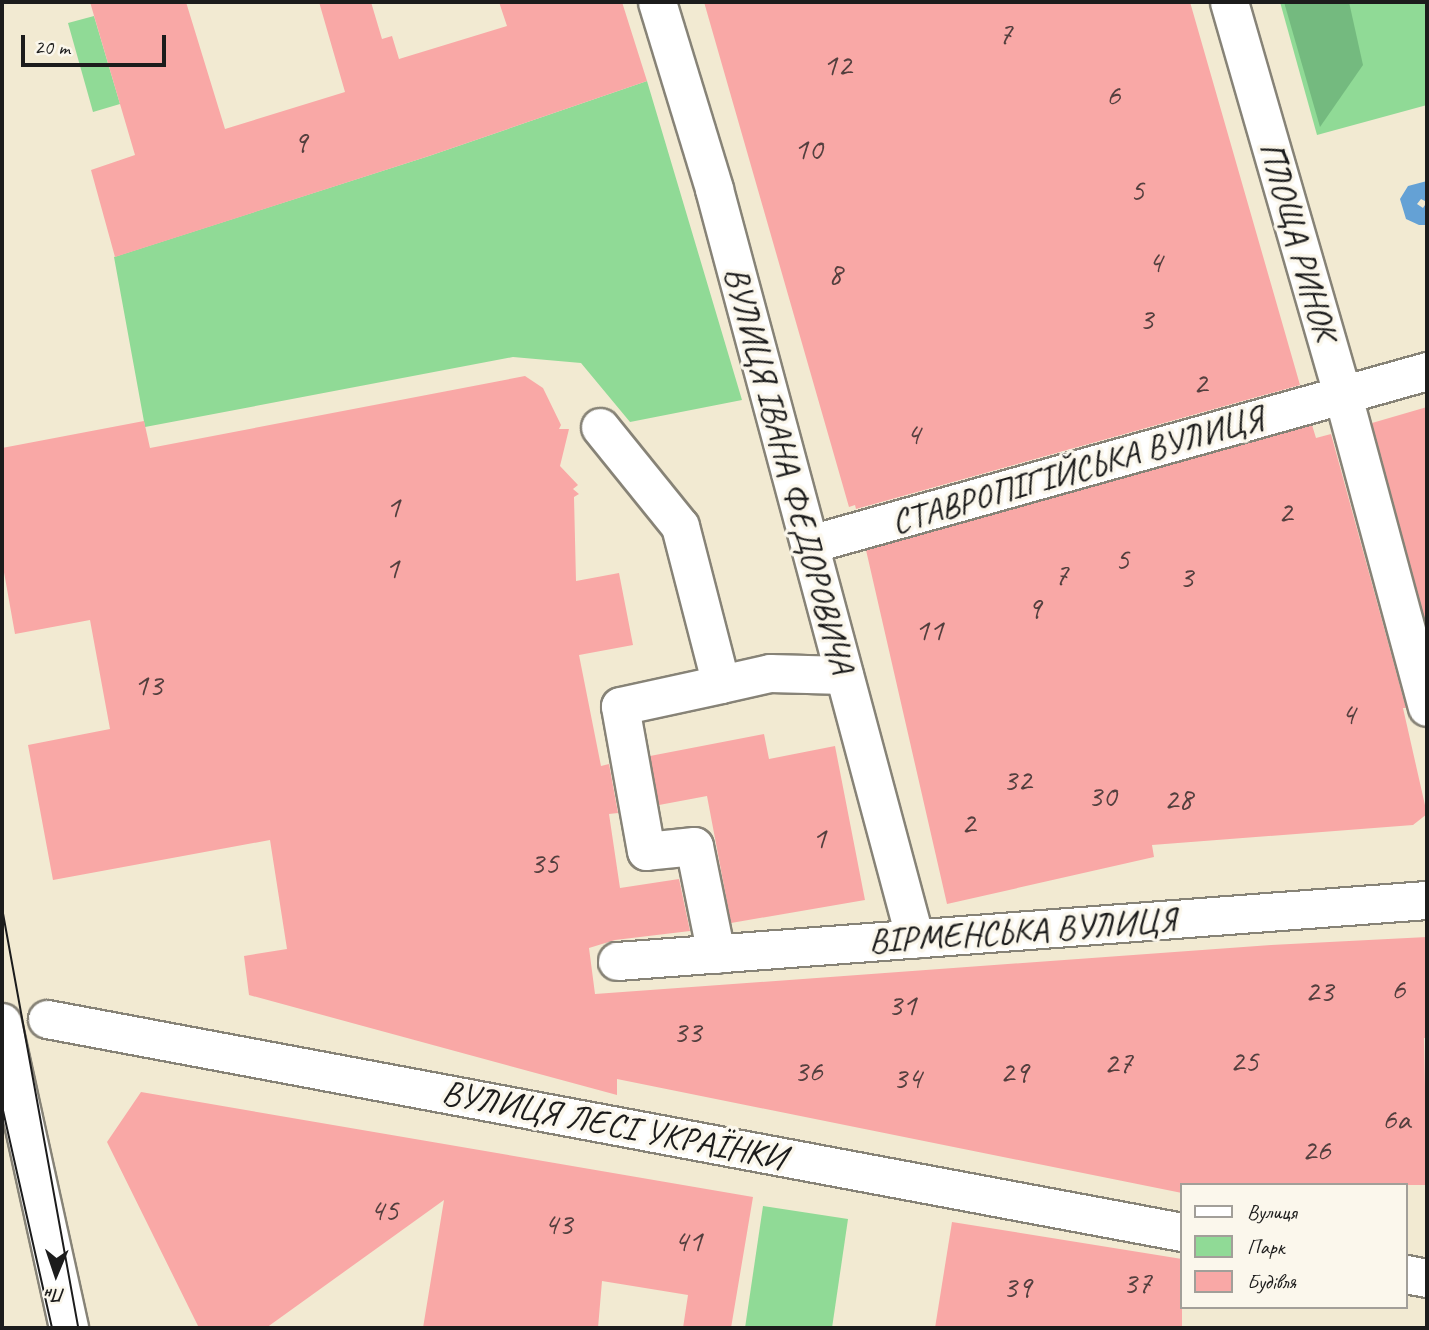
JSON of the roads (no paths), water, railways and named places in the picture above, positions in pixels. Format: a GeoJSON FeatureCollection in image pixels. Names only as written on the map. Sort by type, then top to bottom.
{"type":"FeatureCollection","features":[{"type":"Feature","properties":{"kind":"main road"},"geometry":{"type":"LineString","coordinates":[[2,1023],[69,1328]]}},
{"type":"Feature","properties":{"kind":"street","name":"ВУЛИЦЯ ІВАНА ФЕДОРОВИЧА"},"geometry":{"type":"LineString","coordinates":[[657,2],[714,189],[915,939]]}},
{"type":"Feature","properties":{"kind":"street","name":"ПЛОЩА РИНОК"},"geometry":{"type":"LineString","coordinates":[[1229,2],[1343,396],[1427,707]]}},
{"type":"Feature","properties":{"kind":"street"},"geometry":{"type":"LineString","coordinates":[[1343,396],[1427,371]]}},
{"type":"Feature","properties":{"kind":"street","name":"СТАВРОПІГІЙСЬКА ВУЛИЦЯ"},"geometry":{"type":"LineString","coordinates":[[810,544],[1343,396]]}},
{"type":"Feature","properties":{"kind":"street"},"geometry":{"type":"LineString","coordinates":[[600,427],[680,526],[721,684]]}},
{"type":"Feature","properties":{"kind":"street"},"geometry":{"type":"LineString","coordinates":[[716,954],[694,846],[646,851],[620,706],[770,673],[845,674]]}},
{"type":"Feature","properties":{"kind":"street","name":"ВІРМЕНСЬКА ВУЛИЦЯ"},"geometry":{"type":"LineString","coordinates":[[617,961],[1427,900]]}},
{"type":"Feature","properties":{"kind":"street","name":"ВУЛИЦЯ ЛЕСІ УКРАЇНКИ"},"geometry":{"type":"LineString","coordinates":[[47,1019],[1180,1232]]}},
{"type":"Feature","properties":{"kind":"street"},"geometry":{"type":"LineString","coordinates":[[1408,1274],[1427,1278]]}},
{"type":"Feature","properties":{"kind":"water"},"geometry":{"type":"Polygon","coordinates":[[[1427,181],[1427,202],[1427,225],[1419,225],[1406,219],[1400,199],[1408,186],[1427,181]],[[1421,199],[1417,204],[1423,208],[1427,202],[1421,199]]]}},
{"type":"Feature","properties":{"kind":"tram line"},"geometry":{"type":"LineString","coordinates":[[2,908],[78,1328]]}},
{"type":"Feature","properties":{"kind":"tram line"},"geometry":{"type":"LineString","coordinates":[[2,1106],[52,1328]]}}]}
